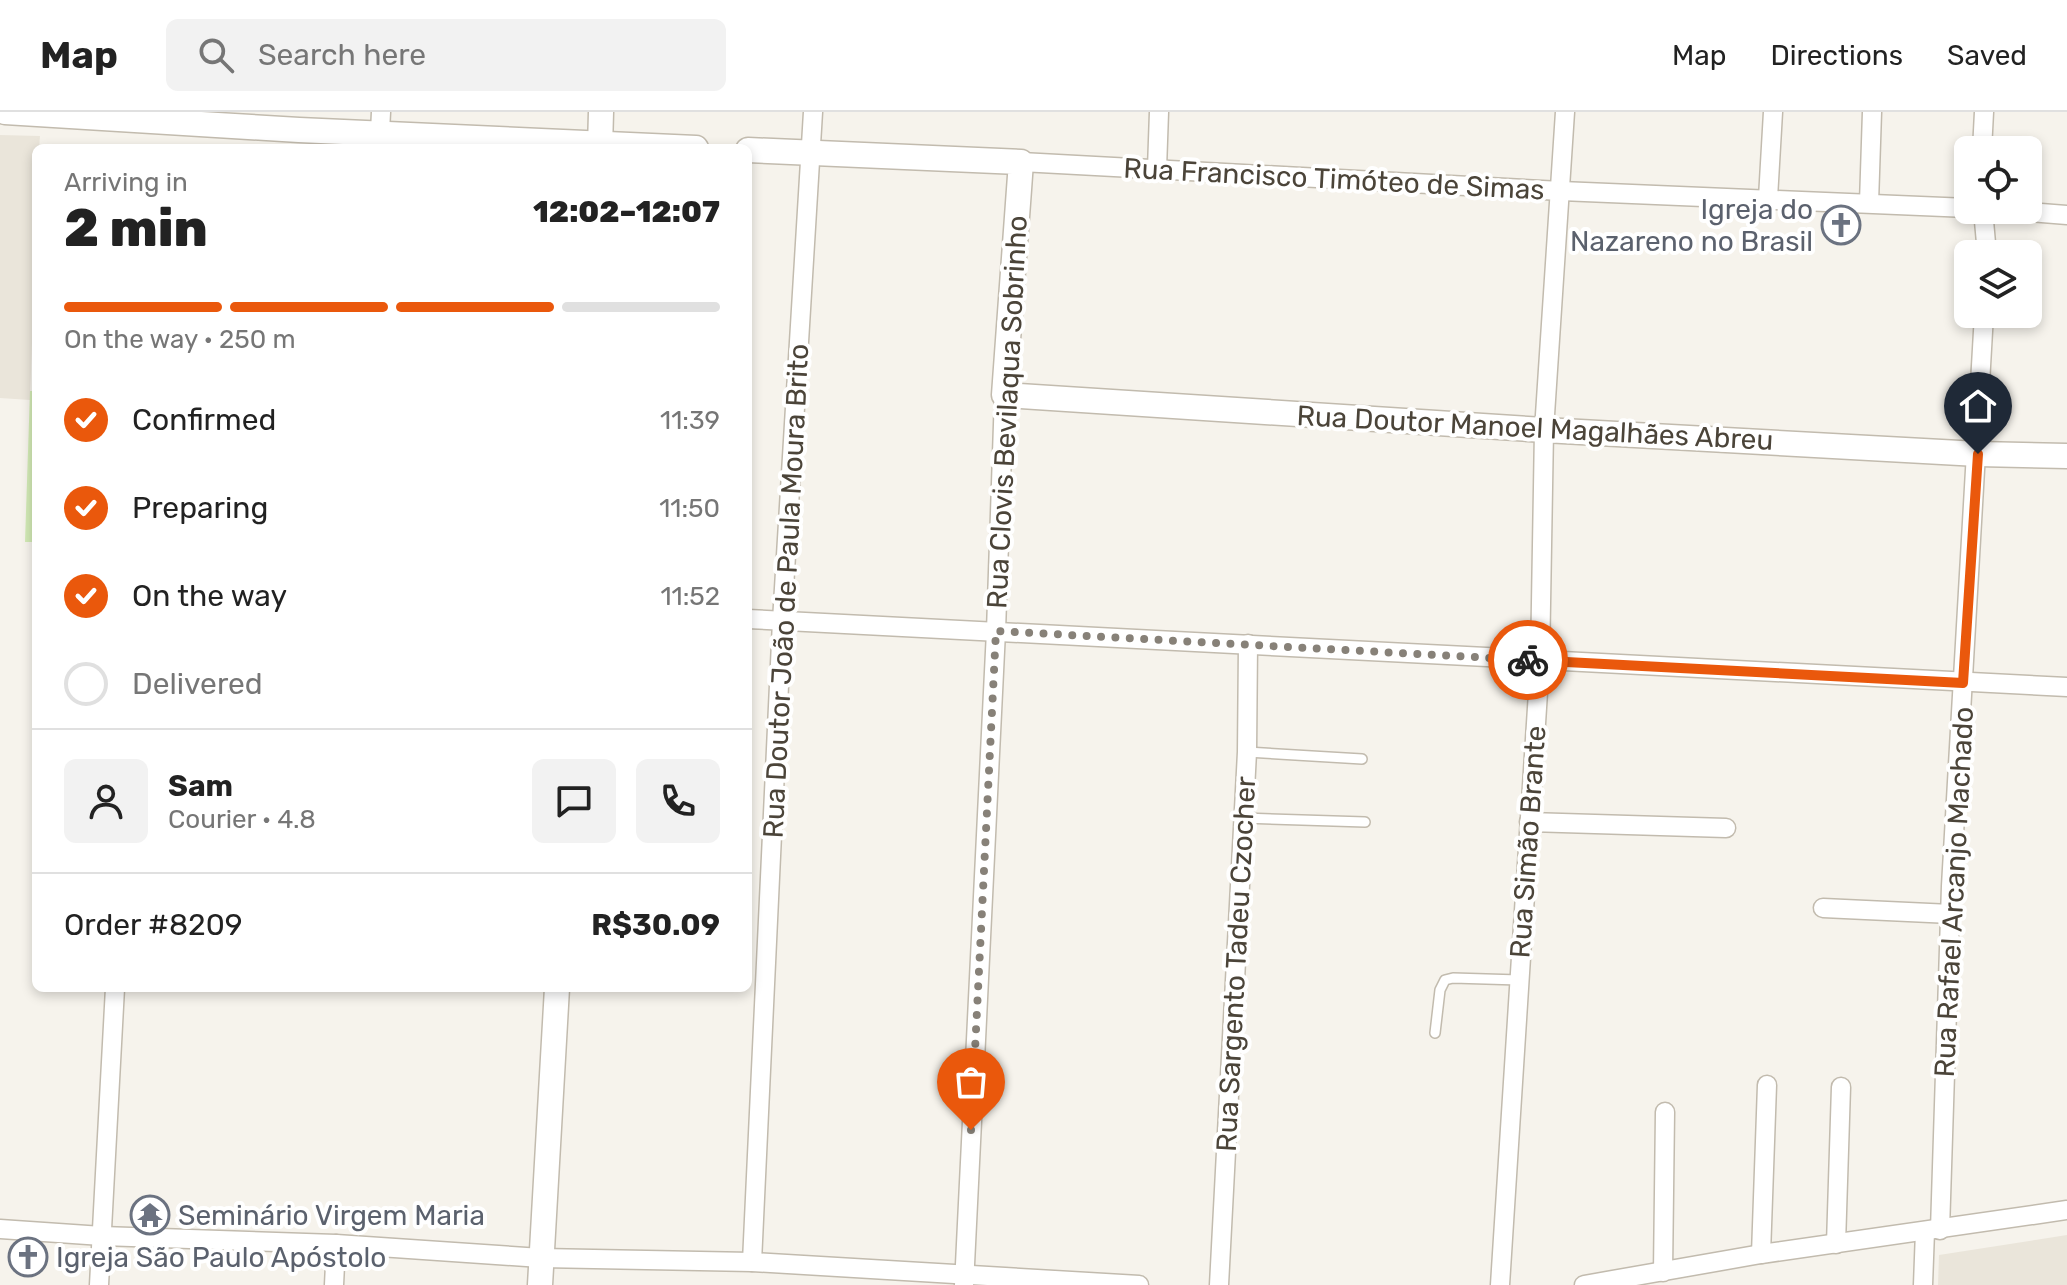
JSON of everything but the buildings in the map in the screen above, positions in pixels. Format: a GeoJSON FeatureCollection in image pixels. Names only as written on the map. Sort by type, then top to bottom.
{"type":"FeatureCollection","features":[{"type":"Feature","properties":{"kind":"street"},"geometry":{"type":"LineString","coordinates":[[5,112],[155,116],[299,139],[380,122],[582,144]]}},
{"type":"Feature","properties":{"kind":"street"},"geometry":{"type":"LineString","coordinates":[[600,144],[601,112]]}},
{"type":"Feature","properties":{"kind":"street","name":"Rua Doutor João de Paula Moura Brito"},"geometry":{"type":"LineString","coordinates":[[752,1262],[782,621],[813,112]]}},
{"type":"Feature","properties":{"kind":"street"},"geometry":{"type":"LineString","coordinates":[[1157,169],[1159,112]]}},
{"type":"Feature","properties":{"kind":"street","name":"Rua Simão Brante"},"geometry":{"type":"LineString","coordinates":[[1500,1285],[1540,661],[1544,430],[1565,112]]}},
{"type":"Feature","properties":{"kind":"street"},"geometry":{"type":"LineString","coordinates":[[1768,198],[1773,112]]}},
{"type":"Feature","properties":{"kind":"street"},"geometry":{"type":"LineString","coordinates":[[1869,203],[1872,112]]}},
{"type":"Feature","properties":{"kind":"street"},"geometry":{"type":"LineString","coordinates":[[1983,136],[1984,112]]}},
{"type":"Feature","properties":{"kind":"street","name":"Rua Francisco Timóteo de Simas"},"geometry":{"type":"LineString","coordinates":[[752,150],[1954,207]]}},
{"type":"Feature","properties":{"kind":"street","name":"Rua Clovis Bevilaqua Sobrinho"},"geometry":{"type":"LineString","coordinates":[[964,1281],[996,631],[1004,395],[1021,162]]}},
{"type":"Feature","properties":{"kind":"street"},"geometry":{"type":"LineString","coordinates":[[2042,213],[2067,215]]}},
{"type":"Feature","properties":{"kind":"street","name":"Rua Rafael Arcanjo Machado"},"geometry":{"type":"LineString","coordinates":[[1923,1285],[1933,1230],[1983,328]]}},
{"type":"Feature","properties":{"kind":"street","name":"Rua Doutor Manoel Magalhães Abreu"},"geometry":{"type":"LineString","coordinates":[[1004,395],[1544,430],[1978,454],[2067,456]]}},
{"type":"Feature","properties":{"kind":"street"},"geometry":{"type":"LineString","coordinates":[[752,619],[2067,687]]}},
{"type":"Feature","properties":{"kind":"street","name":"Rua Sargento Tadeu Czocher"},"geometry":{"type":"LineString","coordinates":[[1219,1285],[1247,752],[1248,644]]}},
{"type":"Feature","properties":{"kind":"street"},"geometry":{"type":"LineString","coordinates":[[1529,822],[1726,828]]}},
{"type":"Feature","properties":{"kind":"street"},"geometry":{"type":"LineString","coordinates":[[1823,908],[1951,914]]}},
{"type":"Feature","properties":{"kind":"street"},"geometry":{"type":"LineString","coordinates":[[99,1285],[115,992]]}},
{"type":"Feature","properties":{"kind":"street"},"geometry":{"type":"LineString","coordinates":[[540,1285],[557,992]]}},
{"type":"Feature","properties":{"kind":"street"},"geometry":{"type":"LineString","coordinates":[[1761,1254],[1767,1085]]}},
{"type":"Feature","properties":{"kind":"street"},"geometry":{"type":"LineString","coordinates":[[1836,1244],[1841,1087]]}},
{"type":"Feature","properties":{"kind":"street"},"geometry":{"type":"LineString","coordinates":[[1663,1272],[1665,1112]]}},
{"type":"Feature","properties":{"kind":"street"},"geometry":{"type":"LineString","coordinates":[[1584,1285],[1761,1254],[2067,1210]]}},
{"type":"Feature","properties":{"kind":"street"},"geometry":{"type":"LineString","coordinates":[[0,1229],[102,1236],[336,1244],[541,1258],[752,1262],[964,1281],[1139,1285]]}},
{"type":"Feature","properties":{"kind":"street"},"geometry":{"type":"LineString","coordinates":[[334,1285],[336,1244]]}},
{"type":"Feature","properties":{"kind":"lane"},"geometry":{"type":"LineString","coordinates":[[1247,752],[1362,759]]}},
{"type":"Feature","properties":{"kind":"lane"},"geometry":{"type":"LineString","coordinates":[[1243,818],[1365,822]]}},
{"type":"Feature","properties":{"kind":"lane"},"geometry":{"type":"LineString","coordinates":[[1435,1033],[1440,990],[1445,980],[1519,980]]}},
{"type":"Feature","properties":{"kind":"shaded area"},"geometry":{"type":"Polygon","coordinates":[[[0,135],[40,136],[39,144],[32,144],[30,400],[0,398],[0,135]]]}},
{"type":"Feature","properties":{"kind":"shaded area"},"geometry":{"type":"Polygon","coordinates":[[[2067,1235],[2067,1285],[1938,1285],[1939,1255],[2067,1235]]]}},
{"type":"Feature","properties":{"kind":"green space"},"geometry":{"type":"Polygon","coordinates":[[[30,391],[32,391],[32,542],[25,542],[30,391]]]}},
{"type":"Feature","properties":{"kind":"way so far"},"geometry":{"type":"LineString","coordinates":[[971,1130],[996,631],[1528,660]]}},
{"type":"Feature","properties":{"kind":"place","name":"Igreja do Nazareno no Brasil"},"geometry":{"type":"Point","coordinates":[1841,225]}},
{"type":"Feature","properties":{"kind":"place","name":"Seminário Virgem Maria"},"geometry":{"type":"Point","coordinates":[150,1215]}},
{"type":"Feature","properties":{"kind":"place","name":"Igreja São Paulo Apóstolo"},"geometry":{"type":"Point","coordinates":[28,1257]}},
{"type":"Feature","properties":{"kind":"route"},"geometry":{"type":"LineString","coordinates":[[1528,660],[1963,683],[1978,454]]}}]}
